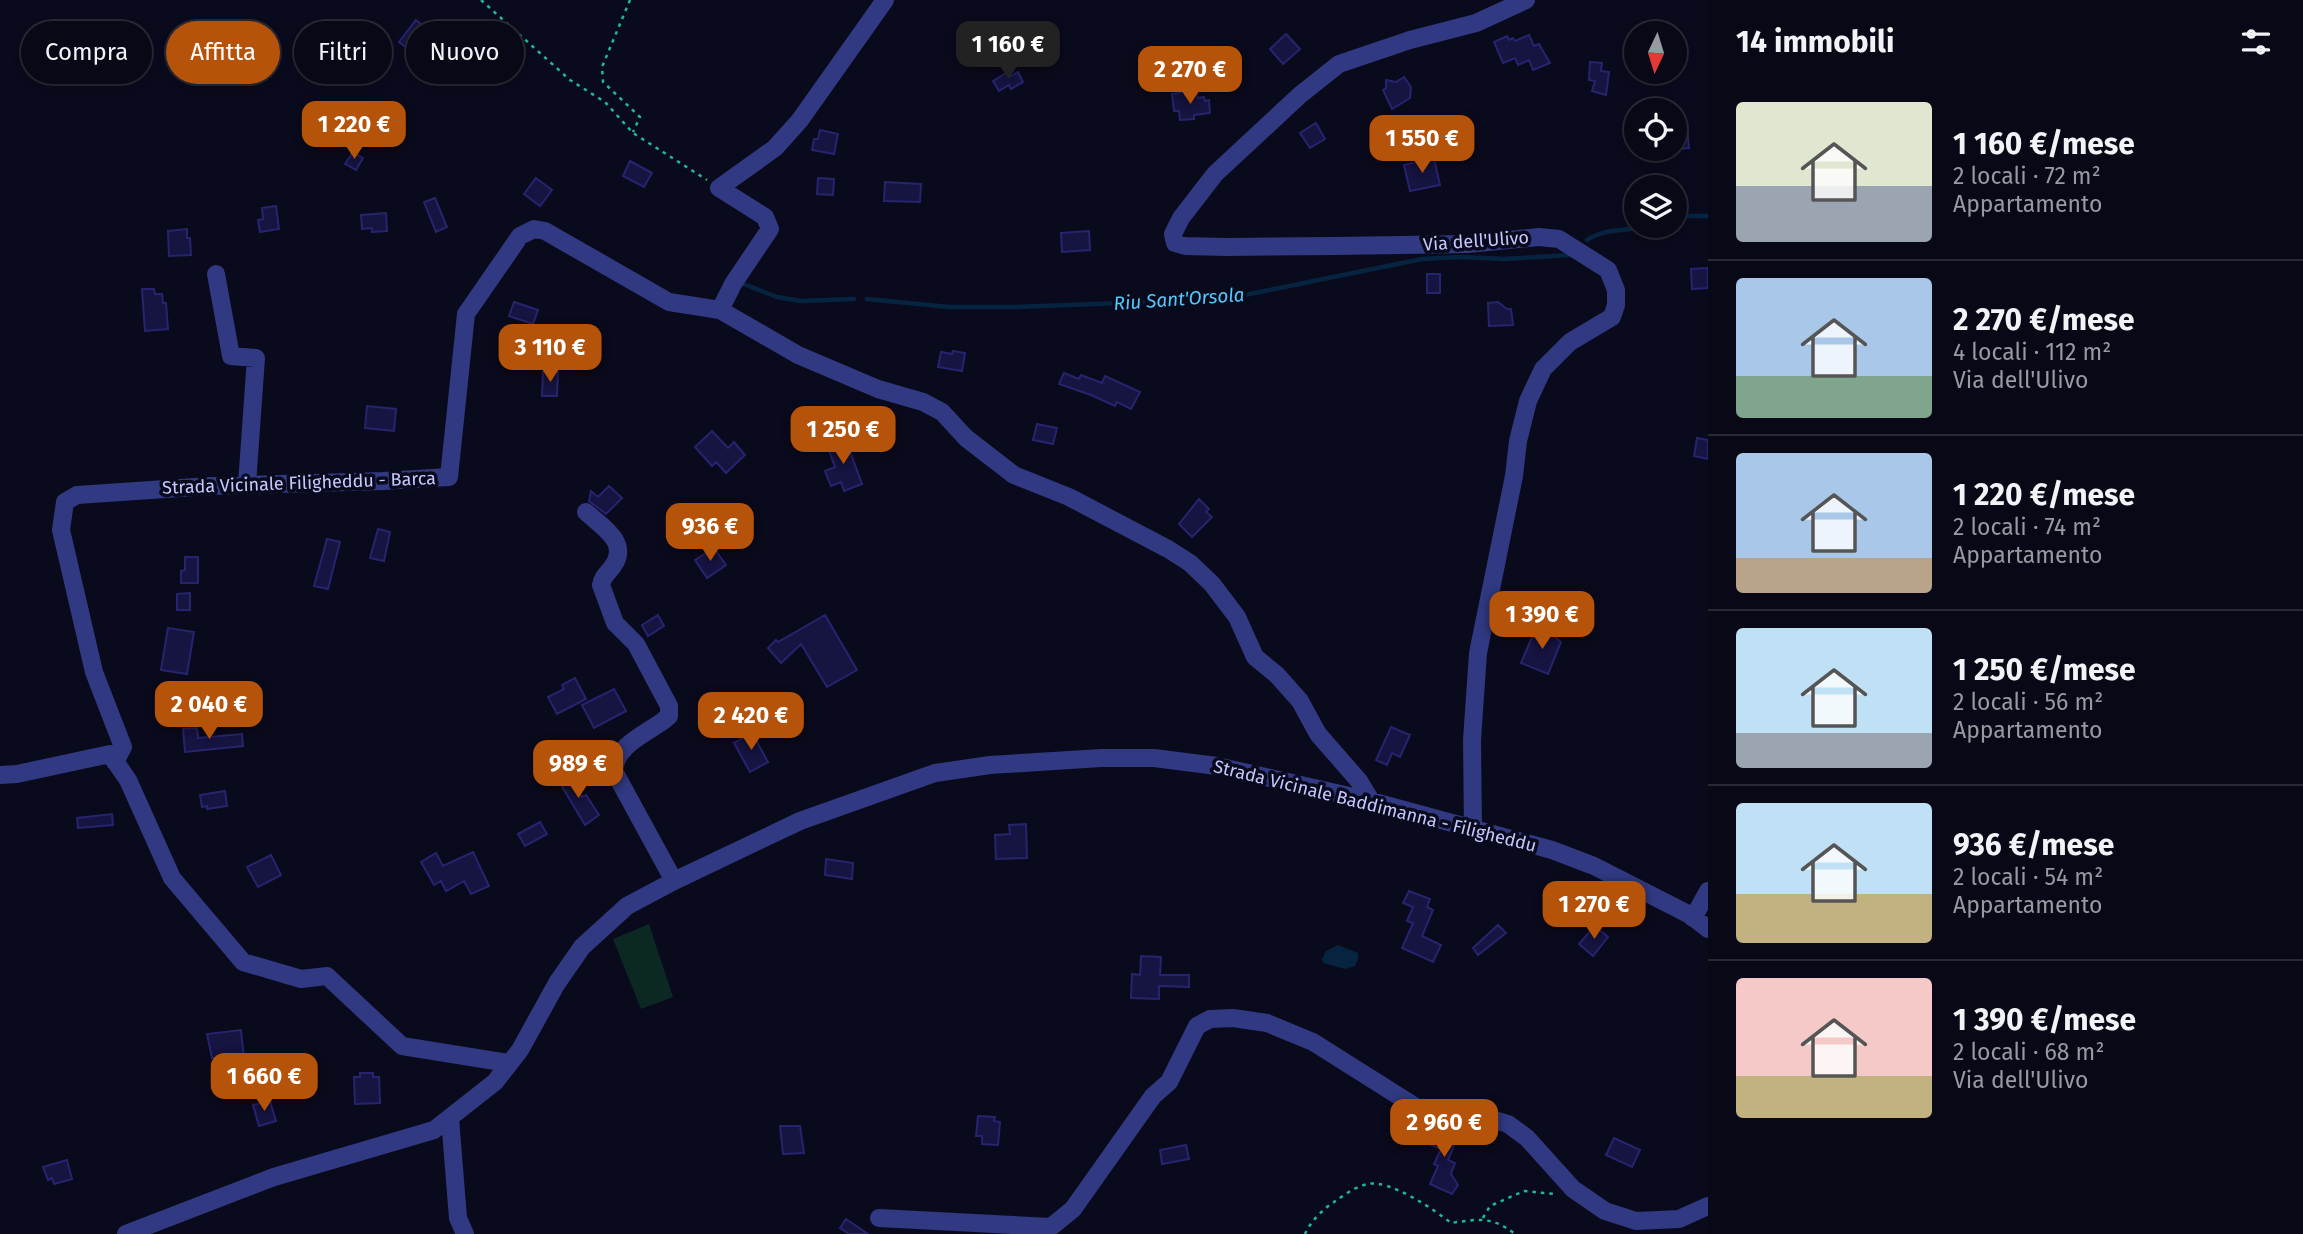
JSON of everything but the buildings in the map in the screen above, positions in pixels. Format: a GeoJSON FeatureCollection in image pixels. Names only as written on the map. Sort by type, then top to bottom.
{"type":"FeatureCollection","features":[{"type":"Feature","properties":{"kind":"street"},"geometry":{"type":"LineString","coordinates":[[720,310],[733,284],[769,229],[765,217],[719,188],[775,148],[800,120],[884,0]]}},
{"type":"Feature","properties":{"kind":"street","name":"Via dell'Ulivo"},"geometry":{"type":"LineString","coordinates":[[1473,830],[1472,740],[1478,653],[1509,502],[1518,442],[1528,401],[1543,369],[1570,342],[1612,317],[1616,305],[1616,290],[1608,270],[1559,239],[1538,237],[1467,244],[1226,247],[1185,246],[1175,243],[1173,234],[1181,218],[1215,174],[1300,95],[1339,64],[1410,40],[1476,23],[1526,0]]}},
{"type":"Feature","properties":{"kind":"street","name":"Strada Vicinale Filigheddu - Barca"},"geometry":{"type":"LineString","coordinates":[[115,762],[122,747],[94,672],[61,530],[65,502],[77,495],[247,484],[449,477],[466,314],[520,236],[534,229],[545,231],[669,302],[720,310],[798,355],[878,389],[923,402],[942,412],[966,438],[1014,475],[1069,497],[1190,563],[1212,584],[1237,617],[1255,657],[1300,701],[1318,734],[1359,781],[1371,802]]}},
{"type":"Feature","properties":{"kind":"street"},"geometry":{"type":"LineString","coordinates":[[216,274],[231,356],[256,358],[247,484]]}},
{"type":"Feature","properties":{"kind":"street"},"geometry":{"type":"LineString","coordinates":[[586,512],[611,533],[617,543],[618,555],[615,564],[601,580],[615,623],[636,644],[669,706],[669,716],[622,750],[614,760],[614,771],[674,881]]}},
{"type":"Feature","properties":{"kind":"street"},"geometry":{"type":"LineString","coordinates":[[0,775],[17,774],[110,754],[128,780],[172,878],[243,962],[301,979],[327,976],[402,1046],[508,1063]]}},
{"type":"Feature","properties":{"kind":"street","name":"Strada Vicinale Baddimanna - Filigheddu"},"geometry":{"type":"LineString","coordinates":[[126,1234],[274,1177],[434,1130],[495,1082],[520,1049],[557,983],[582,947],[627,906],[800,821],[935,773],[990,765],[1101,758],[1154,758],[1217,766],[1371,802],[1552,850],[1594,866],[1701,923]]}},
{"type":"Feature","properties":{"kind":"street"},"geometry":{"type":"LineString","coordinates":[[1701,923],[1708,891]]}},
{"type":"Feature","properties":{"kind":"street"},"geometry":{"type":"LineString","coordinates":[[879,1218],[1051,1227],[1073,1209],[1153,1096],[1169,1083],[1197,1026],[1210,1018],[1267,1023],[1313,1042],[1439,1119],[1485,1118],[1508,1124],[1527,1138],[1573,1189],[1605,1211],[1636,1221],[1679,1219],[1708,1206]]}},
{"type":"Feature","properties":{"kind":"street"},"geometry":{"type":"LineString","coordinates":[[450,1118],[458,1218],[465,1234]]}},
{"type":"Feature","properties":{"kind":"path"},"geometry":{"type":"LineString","coordinates":[[481,0],[569,80],[605,102],[633,133],[719,188]]}},
{"type":"Feature","properties":{"kind":"path"},"geometry":{"type":"LineString","coordinates":[[630,0],[602,67],[603,82],[640,117],[633,133]]}},
{"type":"Feature","properties":{"kind":"path"},"geometry":{"type":"LineString","coordinates":[[1305,1234],[1325,1208],[1347,1193],[1368,1184],[1383,1183],[1434,1209],[1451,1223],[1483,1218],[1504,1226],[1515,1234]]}},
{"type":"Feature","properties":{"kind":"path"},"geometry":{"type":"LineString","coordinates":[[1483,1218],[1490,1206],[1524,1191],[1563,1195]]}},
{"type":"Feature","properties":{"kind":"green space"},"geometry":{"type":"Polygon","coordinates":[[[649,924],[673,997],[641,1009],[613,939],[649,924]]]}},
{"type":"Feature","properties":{"kind":"water"},"geometry":{"type":"Polygon","coordinates":[[[1338,945],[1358,953],[1355,966],[1345,969],[1323,963],[1326,951],[1338,945]]]}},
{"type":"Feature","properties":{"kind":"waterway","name":"Riu Sant'Orsola"},"geometry":{"type":"LineString","coordinates":[[1687,216],[1708,216]]}},
{"type":"Feature","properties":{"kind":"waterway","name":"Riu Sant'Orsola"},"geometry":{"type":"LineString","coordinates":[[1587,240],[1601,233],[1624,230]]}},
{"type":"Feature","properties":{"kind":"waterway","name":"Riu Sant'Orsola"},"geometry":{"type":"LineString","coordinates":[[867,299],[949,307],[1225,299],[1422,259],[1504,259],[1571,255]]}},
{"type":"Feature","properties":{"kind":"waterway","name":"Riu Sant'Orsola"},"geometry":{"type":"LineString","coordinates":[[741,283],[777,297],[801,301],[854,299]]}}]}
